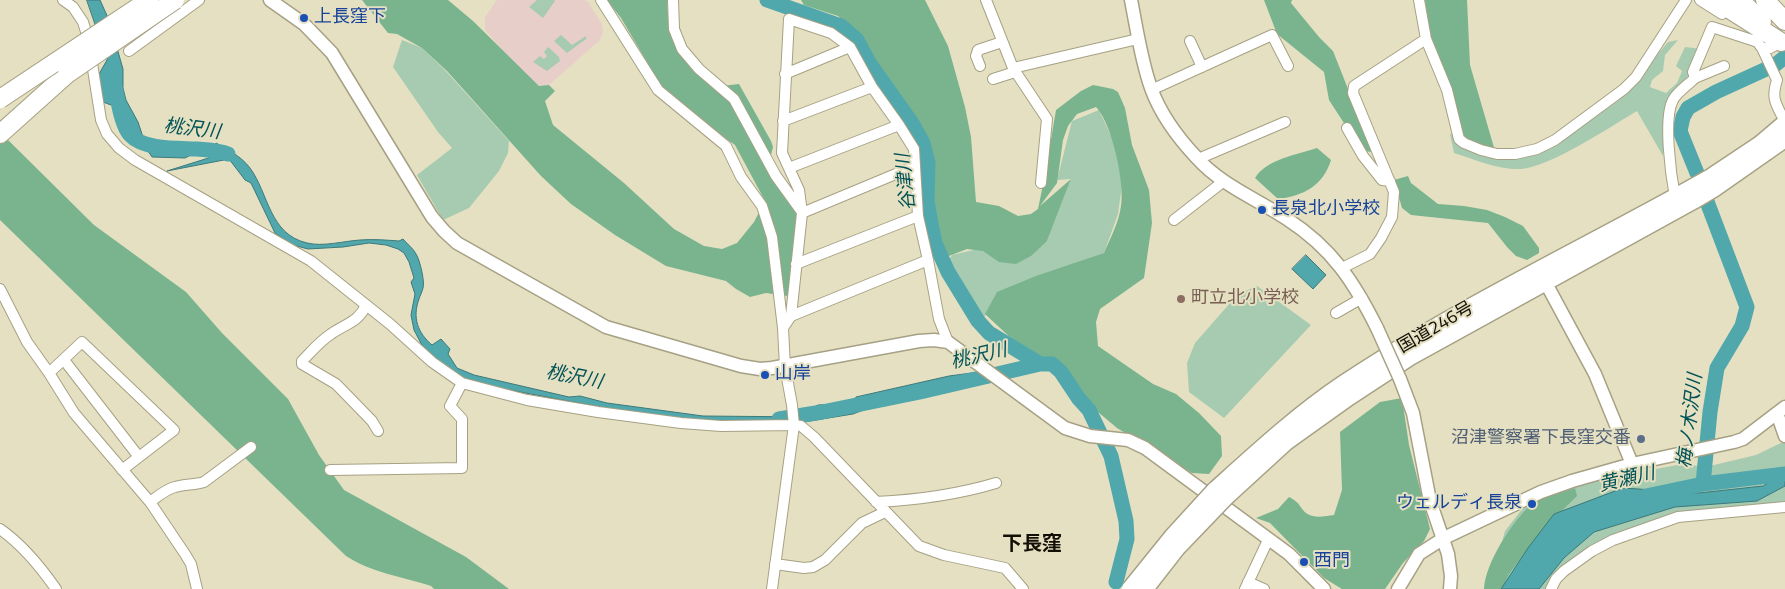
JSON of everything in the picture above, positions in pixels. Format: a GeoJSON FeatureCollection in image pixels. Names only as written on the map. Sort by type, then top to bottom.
{"type":"FeatureCollection","features":[{"type":"Feature","properties":{"kind":"highway"},"geometry":{"type":"LineString","coordinates":[[0,88],[149,0]]}},
{"type":"Feature","properties":{"kind":"highway"},"geometry":{"type":"LineString","coordinates":[[0,117],[175,0]]}},
{"type":"Feature","properties":{"kind":"highway"},"geometry":{"type":"LineString","coordinates":[[1715,0],[1784,41]]}},
{"type":"Feature","properties":{"kind":"highway"},"geometry":{"type":"LineString","coordinates":[[1740,0],[1784,41]]}},
{"type":"Feature","properties":{"kind":"highway"},"geometry":{"type":"LineString","coordinates":[[1747,0],[1784,41]]}},
{"type":"Feature","properties":{"kind":"highway"},"geometry":{"type":"LineString","coordinates":[[1765,0],[1785,21]]}},
{"type":"Feature","properties":{"kind":"highway"},"geometry":{"type":"LineString","coordinates":[[0,99],[124,15]]}},
{"type":"Feature","properties":{"kind":"highway"},"geometry":{"type":"LineString","coordinates":[[0,134],[67,74]]}},
{"type":"Feature","properties":{"kind":"highway","name":"国道246号"},"geometry":{"type":"LineString","coordinates":[[1713,182],[1759,145],[1783,120]]}},
{"type":"Feature","properties":{"kind":"highway","name":"国道246号"},"geometry":{"type":"LineString","coordinates":[[1130,589],[1172,537],[1221,493],[1286,442],[1349,397],[1542,276],[1713,182],[1785,139]]}},
{"type":"Feature","properties":{"kind":"highway","name":"国道246号"},"geometry":{"type":"LineString","coordinates":[[1145,589],[1221,493]]}},
{"type":"Feature","properties":{"kind":"street"},"geometry":{"type":"LineString","coordinates":[[63,0],[73,7],[83,22],[88,38],[101,120],[107,134],[119,148],[135,160],[311,261],[390,324],[432,362],[462,383],[527,400],[681,423],[721,426],[801,426],[814,437],[919,546],[944,555],[1005,568],[1023,589]]}},
{"type":"Feature","properties":{"kind":"street"},"geometry":{"type":"LineString","coordinates":[[129,50],[199,0]]}},
{"type":"Feature","properties":{"kind":"street"},"geometry":{"type":"LineString","coordinates":[[270,0],[304,24],[332,53],[432,217],[444,232],[457,243],[606,327],[741,366],[760,369],[785,367],[919,341],[934,340],[948,342],[1065,428],[1090,436],[1128,440],[1145,448],[1297,560],[1316,586]]}},
{"type":"Feature","properties":{"kind":"street"},"geometry":{"type":"LineString","coordinates":[[601,0],[658,90],[726,146],[741,177],[762,206],[772,237],[785,367],[794,425],[772,589]]}},
{"type":"Feature","properties":{"kind":"street"},"geometry":{"type":"LineString","coordinates":[[673,0],[674,29],[682,49],[700,69],[734,99],[776,176],[802,213]]}},
{"type":"Feature","properties":{"kind":"street"},"geometry":{"type":"LineString","coordinates":[[986,0],[1014,70],[1046,119],[1042,183]]}},
{"type":"Feature","properties":{"kind":"street"},"geometry":{"type":"LineString","coordinates":[[1131,0],[1138,39],[1152,90],[1170,124],[1198,159],[1224,181],[1299,227],[1312,238],[1342,268],[1362,298],[1378,328],[1409,401],[1430,500],[1444,538],[1451,576],[1450,589]]}},
{"type":"Feature","properties":{"kind":"street"},"geometry":{"type":"LineString","coordinates":[[1419,0],[1426,39],[1447,90],[1459,139],[1481,150],[1497,154],[1514,154],[1537,149],[1555,140],[1624,89],[1636,77],[1686,0]]}},
{"type":"Feature","properties":{"kind":"street"},"geometry":{"type":"LineString","coordinates":[[1700,0],[1745,30],[1760,45],[1777,80],[1774,102],[1783,120]]}},
{"type":"Feature","properties":{"kind":"street"},"geometry":{"type":"LineString","coordinates":[[782,328],[790,316],[802,213],[799,190],[782,153],[789,19],[831,33],[850,47],[872,87],[914,149],[918,216],[939,319],[948,342]]}},
{"type":"Feature","properties":{"kind":"street"},"geometry":{"type":"LineString","coordinates":[[1695,78],[1693,72],[1712,27],[1770,48],[1784,41]]}},
{"type":"Feature","properties":{"kind":"street"},"geometry":{"type":"LineString","coordinates":[[1152,90],[1272,35],[1288,66]]}},
{"type":"Feature","properties":{"kind":"street"},"geometry":{"type":"LineString","coordinates":[[993,79],[1014,70],[1138,39]]}},
{"type":"Feature","properties":{"kind":"street"},"geometry":{"type":"LineString","coordinates":[[1342,268],[1370,254],[1381,238],[1392,217],[1394,192],[1353,93],[1354,86],[1426,39]]}},
{"type":"Feature","properties":{"kind":"street"},"geometry":{"type":"LineString","coordinates":[[1190,41],[1202,67]]}},
{"type":"Feature","properties":{"kind":"street"},"geometry":{"type":"LineString","coordinates":[[980,66],[976,56],[978,50],[1002,42]]}},
{"type":"Feature","properties":{"kind":"street"},"geometry":{"type":"LineString","coordinates":[[786,74],[850,47]]}},
{"type":"Feature","properties":{"kind":"street"},"geometry":{"type":"LineString","coordinates":[[1685,196],[1668,128],[1670,108],[1673,99],[1695,78],[1724,66]]}},
{"type":"Feature","properties":{"kind":"street"},"geometry":{"type":"LineString","coordinates":[[783,121],[872,87]]}},
{"type":"Feature","properties":{"kind":"street"},"geometry":{"type":"LineString","coordinates":[[1198,159],[1286,122]]}},
{"type":"Feature","properties":{"kind":"street"},"geometry":{"type":"LineString","coordinates":[[789,168],[899,125]]}},
{"type":"Feature","properties":{"kind":"street"},"geometry":{"type":"LineString","coordinates":[[1347,128],[1363,156],[1382,180],[1390,180]]}},
{"type":"Feature","properties":{"kind":"street"},"geometry":{"type":"LineString","coordinates":[[802,213],[915,166]]}},
{"type":"Feature","properties":{"kind":"street"},"geometry":{"type":"LineString","coordinates":[[1174,220],[1224,181]]}},
{"type":"Feature","properties":{"kind":"street"},"geometry":{"type":"LineString","coordinates":[[796,264],[918,216]]}},
{"type":"Feature","properties":{"kind":"street"},"geometry":{"type":"LineString","coordinates":[[790,316],[928,260]]}},
{"type":"Feature","properties":{"kind":"street"},"geometry":{"type":"LineString","coordinates":[[1542,276],[1595,374],[1632,464]]}},
{"type":"Feature","properties":{"kind":"street"},"geometry":{"type":"LineString","coordinates":[[0,289],[27,342],[74,413],[150,502],[186,554],[191,564],[197,589]]}},
{"type":"Feature","properties":{"kind":"street"},"geometry":{"type":"LineString","coordinates":[[1336,313],[1362,298]]}},
{"type":"Feature","properties":{"kind":"street"},"geometry":{"type":"LineString","coordinates":[[366,305],[354,322],[330,334],[302,361],[302,364],[336,384],[378,430]]}},
{"type":"Feature","properties":{"kind":"street"},"geometry":{"type":"LineString","coordinates":[[49,373],[82,342],[174,430],[122,470]]}},
{"type":"Feature","properties":{"kind":"street"},"geometry":{"type":"LineString","coordinates":[[64,360],[139,457]]}},
{"type":"Feature","properties":{"kind":"street"},"geometry":{"type":"LineString","coordinates":[[330,470],[462,468],[462,419],[450,406],[462,383]]}},
{"type":"Feature","properties":{"kind":"street"},"geometry":{"type":"LineString","coordinates":[[1400,587],[1419,554],[1444,538],[1540,492],[1632,464],[1734,442],[1743,438],[1781,410],[1784,434]]}},
{"type":"Feature","properties":{"kind":"street"},"geometry":{"type":"LineString","coordinates":[[150,502],[174,487],[196,485],[204,482],[251,448]]}},
{"type":"Feature","properties":{"kind":"street"},"geometry":{"type":"LineString","coordinates":[[876,502],[944,496],[996,483]]}},
{"type":"Feature","properties":{"kind":"street"},"geometry":{"type":"LineString","coordinates":[[1551,589],[1556,579],[1564,571],[1592,551],[1613,540],[1678,517],[1785,507]]}},
{"type":"Feature","properties":{"kind":"street"},"geometry":{"type":"LineString","coordinates":[[775,564],[804,568],[813,567],[825,560],[862,523],[885,512]]}},
{"type":"Feature","properties":{"kind":"street"},"geometry":{"type":"LineString","coordinates":[[0,529],[14,538],[40,566],[56,589]]}},
{"type":"Feature","properties":{"kind":"street"},"geometry":{"type":"LineString","coordinates":[[1264,589],[1246,586],[1268,540]]}},
{"type":"Feature","properties":{"kind":"shaded area"},"geometry":{"type":"Polygon","coordinates":[[[497,0],[584,0],[588,2],[602,24],[603,32],[600,40],[549,85],[539,86],[516,65],[485,30],[485,17],[497,0]]]}},
{"type":"Feature","properties":{"kind":"green space"},"geometry":{"type":"Polygon","coordinates":[[[362,0],[448,0],[473,21],[539,86],[549,85],[555,91],[545,101],[553,125],[624,183],[674,229],[704,246],[722,249],[737,243],[754,222],[765,201],[735,145],[686,110],[660,84],[621,18],[607,0],[667,0],[668,15],[679,52],[713,87],[739,84],[771,141],[773,147],[768,166],[790,199],[798,216],[788,296],[766,293],[750,297],[726,281],[666,266],[615,235],[571,204],[541,176],[447,71],[422,48],[397,34],[388,33],[362,0]]]}},
{"type":"Feature","properties":{"kind":"green space"},"geometry":{"type":"Polygon","coordinates":[[[537,0],[555,1],[543,18],[529,7],[537,0]]]}},
{"type":"Feature","properties":{"kind":"green space"},"geometry":{"type":"Polygon","coordinates":[[[801,0],[925,0],[948,46],[965,107],[971,137],[976,202],[999,206],[1018,216],[1031,214],[1038,209],[1056,110],[1081,91],[1093,85],[1113,89],[1118,92],[1125,108],[1132,145],[1149,190],[1152,223],[1144,278],[1100,309],[1096,322],[1098,346],[1153,384],[1176,394],[1199,413],[1221,436],[1222,456],[1209,474],[1192,473],[1117,428],[1074,392],[1064,367],[1028,354],[985,314],[997,292],[1036,276],[1104,253],[1118,218],[1122,196],[1119,169],[1112,140],[1102,115],[1096,107],[1077,114],[1068,126],[1063,140],[1057,183],[1040,206],[1071,179],[1047,241],[1031,256],[1016,264],[999,262],[983,251],[967,249],[949,256],[943,249],[930,220],[930,146],[860,37],[838,16],[804,5],[801,0]]]}},
{"type":"Feature","properties":{"kind":"green space"},"geometry":{"type":"Polygon","coordinates":[[[1264,0],[1292,0],[1291,3],[1333,51],[1373,152],[1362,151],[1329,100],[1324,72],[1277,34],[1264,0]]]}},
{"type":"Feature","properties":{"kind":"green space"},"geometry":{"type":"Polygon","coordinates":[[[1425,0],[1467,0],[1470,65],[1495,151],[1461,136],[1431,38],[1425,0]]]}},
{"type":"Feature","properties":{"kind":"green space"},"geometry":{"type":"Polygon","coordinates":[[[561,35],[572,45],[586,36],[586,39],[567,53],[554,41],[561,35]]]}},
{"type":"Feature","properties":{"kind":"green space"},"geometry":{"type":"Polygon","coordinates":[[[402,40],[422,48],[445,70],[509,141],[508,153],[499,171],[469,208],[443,220],[417,175],[452,148],[438,132],[393,67],[402,40]]]}},
{"type":"Feature","properties":{"kind":"green space"},"geometry":{"type":"Polygon","coordinates":[[[1678,40],[1665,55],[1663,71],[1652,80],[1650,87],[1666,93],[1677,83],[1682,71],[1676,66],[1685,47],[1702,49],[1664,121],[1663,156],[1637,111],[1580,145],[1533,167],[1521,169],[1504,168],[1454,153],[1450,134],[1518,158],[1551,149],[1619,100],[1668,42],[1678,40]]]}},
{"type":"Feature","properties":{"kind":"green space"},"geometry":{"type":"Polygon","coordinates":[[[548,47],[559,57],[560,61],[547,71],[533,62],[540,56],[544,59],[547,56],[544,52],[548,47]]]}},
{"type":"Feature","properties":{"kind":"green space"},"geometry":{"type":"Polygon","coordinates":[[[1099,110],[1116,147],[1122,185],[1118,214],[1104,253],[998,292],[984,318],[949,260],[952,255],[982,248],[1047,241],[1071,179],[1057,180],[1072,121],[1099,110]]]}},
{"type":"Feature","properties":{"kind":"green space"},"geometry":{"type":"Polygon","coordinates":[[[6,138],[94,225],[186,292],[222,333],[288,399],[319,455],[344,490],[466,557],[509,589],[434,589],[431,586],[365,566],[346,556],[0,220],[0,143],[6,138]]]}},
{"type":"Feature","properties":{"kind":"green space"},"geometry":{"type":"Polygon","coordinates":[[[1317,148],[1331,160],[1323,177],[1304,192],[1278,199],[1255,178],[1274,162],[1317,148]]]}},
{"type":"Feature","properties":{"kind":"green space"},"geometry":{"type":"Polygon","coordinates":[[[1408,176],[1411,183],[1438,204],[1487,210],[1523,226],[1539,248],[1539,253],[1527,260],[1516,256],[1488,223],[1411,215],[1402,208],[1394,180],[1408,176]]]}},
{"type":"Feature","properties":{"kind":"green space"},"geometry":{"type":"Polygon","coordinates":[[[1257,286],[1311,325],[1224,418],[1189,392],[1187,363],[1195,343],[1238,294],[1257,286]]]}},
{"type":"Feature","properties":{"kind":"green space"},"geometry":{"type":"Polygon","coordinates":[[[1402,398],[1409,445],[1430,529],[1424,541],[1403,563],[1385,589],[1342,589],[1324,578],[1270,523],[1256,518],[1278,509],[1289,497],[1296,501],[1309,515],[1320,517],[1334,515],[1342,490],[1340,432],[1380,402],[1402,398]]]}},
{"type":"Feature","properties":{"kind":"green space"},"geometry":{"type":"Polygon","coordinates":[[[1785,441],[1785,501],[1737,511],[1642,526],[1586,548],[1549,589],[1489,589],[1505,531],[1523,508],[1570,485],[1677,465],[1710,466],[1756,455],[1785,441]]]}},
{"type":"Feature","properties":{"kind":"green space"},"geometry":{"type":"Polygon","coordinates":[[[1575,488],[1577,496],[1542,530],[1509,574],[1502,589],[1484,589],[1489,567],[1495,554],[1526,509],[1538,500],[1575,488]]]}},
{"type":"Feature","properties":{"kind":"water"},"geometry":{"type":"Polygon","coordinates":[[[87,0],[100,0],[109,20],[123,69],[123,88],[126,100],[138,122],[144,140],[152,149],[188,152],[202,151],[211,149],[216,143],[230,151],[243,160],[250,168],[277,222],[294,238],[307,243],[320,244],[360,240],[399,241],[403,239],[416,254],[423,276],[423,288],[416,313],[420,330],[432,345],[441,339],[450,349],[448,354],[457,368],[474,375],[569,397],[580,396],[607,403],[703,416],[814,417],[846,411],[833,407],[816,406],[818,405],[851,404],[856,397],[949,376],[979,372],[981,374],[902,390],[885,402],[853,414],[810,421],[690,421],[610,409],[461,379],[425,351],[414,330],[411,315],[415,294],[411,282],[414,278],[404,253],[386,245],[369,243],[308,249],[293,245],[275,233],[251,183],[245,180],[229,159],[167,171],[218,155],[195,153],[185,158],[152,157],[121,106],[103,102],[99,74],[107,60],[87,0]]]}},
{"type":"Feature","properties":{"kind":"water"},"geometry":{"type":"Polygon","coordinates":[[[1306,255],[1326,275],[1313,289],[1292,269],[1306,255]]]}},
{"type":"Feature","properties":{"kind":"water"},"geometry":{"type":"Polygon","coordinates":[[[1785,471],[1785,486],[1757,501],[1675,507],[1594,532],[1564,558],[1539,589],[1501,589],[1528,548],[1554,514],[1623,488],[1699,493],[1763,486],[1785,471]]]}},
{"type":"Feature","properties":{"kind":"waterway","name":"谷津川"},"geometry":{"type":"LineString","coordinates":[[767,0],[841,26],[857,40],[870,64],[912,123],[923,143],[928,163],[927,201],[931,224],[935,243],[948,272],[978,321],[989,333],[1040,364]]}},
{"type":"Feature","properties":{"kind":"waterway","name":"梅ノ木沢川"},"geometry":{"type":"LineString","coordinates":[[1697,173],[1680,131],[1683,117],[1688,108],[1716,92],[1775,65],[1785,57]]}},
{"type":"Feature","properties":{"kind":"waterway","name":"桃沢川"},"geometry":{"type":"LineString","coordinates":[[115,87],[124,125],[130,135],[136,140],[152,146],[209,150],[228,154]]}},
{"type":"Feature","properties":{"kind":"waterway","name":"梅ノ木沢川"},"geometry":{"type":"LineString","coordinates":[[1703,484],[1710,412],[1717,368],[1742,326],[1747,307],[1706,199]]}},
{"type":"Feature","properties":{"kind":"waterway","name":"桃沢川"},"geometry":{"type":"LineString","coordinates":[[779,419],[920,392],[1040,364],[1052,364],[1061,372],[1079,399],[1089,410],[1111,456],[1126,521],[1127,539],[1116,582]]}},
{"type":"Feature","properties":{"kind":"waterway","name":"黄瀬川"},"geometry":{"type":"LineString","coordinates":[[1646,496],[1703,484],[1785,474]]}},
{"type":"Feature","properties":{"kind":"place","name":"上長窪下"},"geometry":{"type":"Point","coordinates":[304,18]}},
{"type":"Feature","properties":{"kind":"place","name":"長泉北小学校"},"geometry":{"type":"Point","coordinates":[1262,210]}},
{"type":"Feature","properties":{"kind":"place","name":"町立北小学校"},"geometry":{"type":"Point","coordinates":[1181,299]}},
{"type":"Feature","properties":{"kind":"place","name":"山岸"},"geometry":{"type":"Point","coordinates":[765,375]}},
{"type":"Feature","properties":{"kind":"place","name":"沼津警察署下長窪交番"},"geometry":{"type":"Point","coordinates":[1641,439]}},
{"type":"Feature","properties":{"kind":"place","name":"ウェルディ長泉"},"geometry":{"type":"Point","coordinates":[1532,504]}},
{"type":"Feature","properties":{"kind":"place","name":"西門"},"geometry":{"type":"Point","coordinates":[1304,562]}},
{"type":"Feature","properties":{"kind":"district","name":"下長窪"},"geometry":{"type":"Point","coordinates":[1032,545]}}]}
